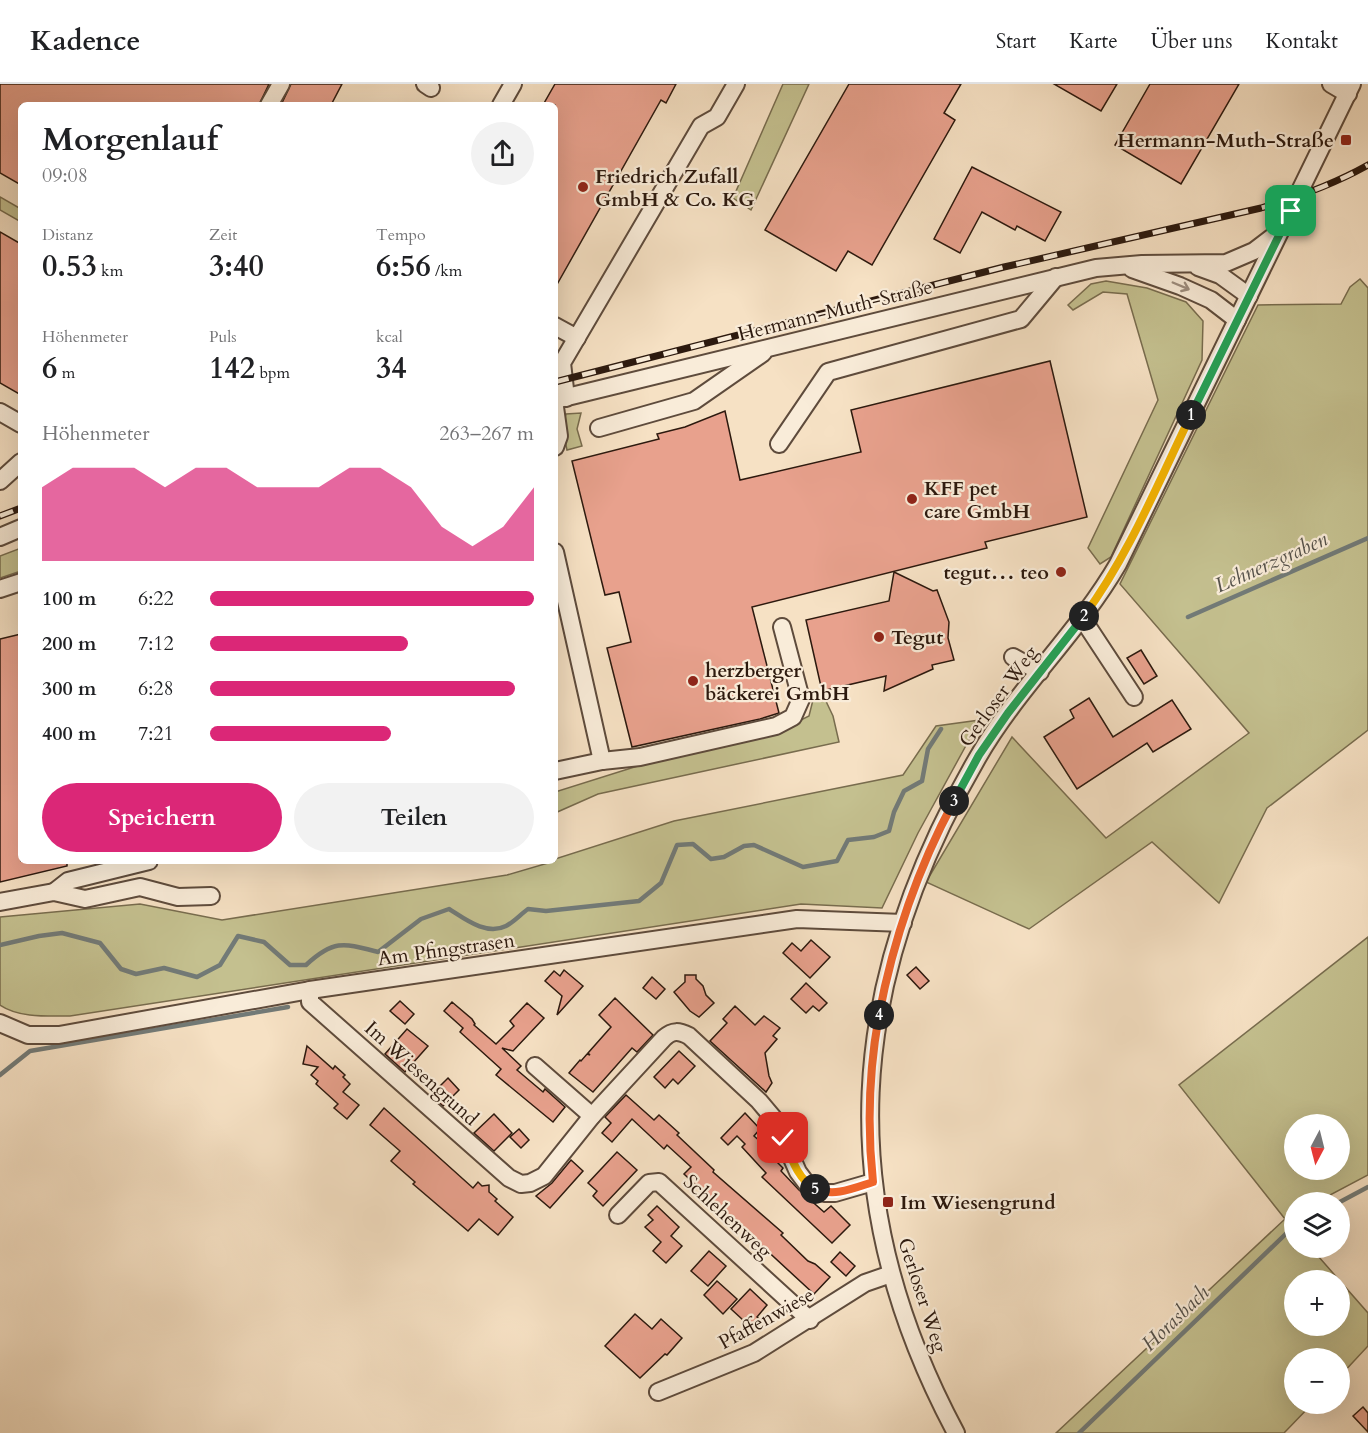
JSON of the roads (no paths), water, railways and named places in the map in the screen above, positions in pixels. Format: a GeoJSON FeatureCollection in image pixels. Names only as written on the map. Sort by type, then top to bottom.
{"type":"FeatureCollection","features":[{"type":"Feature","properties":{"kind":"street"},"geometry":{"type":"LineString","coordinates":[[271,102],[281,84]]}},
{"type":"Feature","properties":{"kind":"street"},"geometry":{"type":"LineString","coordinates":[[503,102],[513,84]]}},
{"type":"Feature","properties":{"kind":"street"},"geometry":{"type":"LineString","coordinates":[[558,439],[562,363],[701,126],[717,117],[736,84]]}},
{"type":"Feature","properties":{"kind":"street","name":"Gerloser Weg"},"geometry":{"type":"LineString","coordinates":[[956,1433],[915,1346],[891,1274],[873,1182],[869,1116],[873,1053],[881,1001],[914,888],[950,809],[979,755],[1102,592],[1118,564],[1350,89],[1331,84]]}},
{"type":"Feature","properties":{"kind":"street","name":"Hermann-Muth-Straße"},"geometry":{"type":"LineString","coordinates":[[559,402],[771,347],[1096,268],[1142,264],[1226,263],[1254,251],[1282,229]]}},
{"type":"Feature","properties":{"kind":"street","name":"Hermann-Muth-Straße"},"geometry":{"type":"LineString","coordinates":[[1190,264],[1220,275],[1249,296]]}},
{"type":"Feature","properties":{"kind":"street","name":"Hermann-Muth-Straße"},"geometry":{"type":"LineString","coordinates":[[1126,266],[1211,300],[1237,320]]}},
{"type":"Feature","properties":{"kind":"street"},"geometry":{"type":"LineString","coordinates":[[779,444],[828,372],[1021,319],[1056,277]]}},
{"type":"Feature","properties":{"kind":"street"},"geometry":{"type":"LineString","coordinates":[[558,328],[577,338]]}},
{"type":"Feature","properties":{"kind":"street"},"geometry":{"type":"LineString","coordinates":[[599,428],[694,401],[771,347]]}},
{"type":"Feature","properties":{"kind":"street"},"geometry":{"type":"LineString","coordinates":[[0,412],[18,422]]}},
{"type":"Feature","properties":{"kind":"street"},"geometry":{"type":"LineString","coordinates":[[0,481],[18,465]]}},
{"type":"Feature","properties":{"kind":"street"},"geometry":{"type":"LineString","coordinates":[[0,537],[18,529]]}},
{"type":"Feature","properties":{"kind":"street"},"geometry":{"type":"LineString","coordinates":[[558,565],[602,760]]}},
{"type":"Feature","properties":{"kind":"street"},"geometry":{"type":"LineString","coordinates":[[0,589],[18,583]]}},
{"type":"Feature","properties":{"kind":"street"},"geometry":{"type":"LineString","coordinates":[[1082,618],[1134,697]]}},
{"type":"Feature","properties":{"kind":"street"},"geometry":{"type":"LineString","coordinates":[[558,770],[602,760],[640,757],[776,726],[792,717],[801,699],[782,627]]}},
{"type":"Feature","properties":{"kind":"street"},"geometry":{"type":"LineString","coordinates":[[1013,657],[1040,672]]}},
{"type":"Feature","properties":{"kind":"street"},"geometry":{"type":"LineString","coordinates":[[54,892],[68,880],[136,864]]}},
{"type":"Feature","properties":{"kind":"street"},"geometry":{"type":"LineString","coordinates":[[0,902],[54,892],[85,899],[140,887],[178,897],[212,896]]}},
{"type":"Feature","properties":{"kind":"street","name":"Am Pfingstrasen"},"geometry":{"type":"LineString","coordinates":[[0,1023],[28,1035],[59,1035],[310,990],[797,919],[903,923]]}},
{"type":"Feature","properties":{"kind":"street","name":"Im Wiesengrund"},"geometry":{"type":"LineString","coordinates":[[310,990],[310,1002],[509,1178],[521,1184],[530,1183],[544,1176],[592,1116],[671,1032],[681,1032],[689,1036],[759,1101],[775,1120],[798,1172],[807,1184],[824,1193],[835,1193],[873,1182]]}},
{"type":"Feature","properties":{"kind":"street"},"geometry":{"type":"LineString","coordinates":[[535,1066],[592,1116]]}},
{"type":"Feature","properties":{"kind":"street","name":"Schlehenweg"},"geometry":{"type":"LineString","coordinates":[[618,1215],[649,1183],[659,1182],[810,1320]]}},
{"type":"Feature","properties":{"kind":"street","name":"Pfaffenwiese"},"geometry":{"type":"LineString","coordinates":[[658,1392],[754,1353],[810,1320],[865,1283],[891,1274]]}},
{"type":"Feature","properties":{"kind":"waterway","name":"Lehnerzgraben"},"geometry":{"type":"LineString","coordinates":[[1188,617],[1368,538]]}},
{"type":"Feature","properties":{"kind":"waterway","name":"Lehnerzgraben"},"geometry":{"type":"LineString","coordinates":[[0,945],[62,933],[100,943],[121,969],[136,974],[164,968],[197,977],[220,965],[238,936],[264,942],[290,965],[306,965],[324,951],[340,945],[378,952],[421,919],[449,909],[483,928],[498,929],[506,926],[528,909],[546,911],[639,901],[661,883],[677,845],[693,844],[711,859],[724,857],[744,846],[754,845],[803,867],[837,861],[848,840],[874,837],[889,831],[894,812],[904,791],[922,781],[928,749],[941,729]]}},
{"type":"Feature","properties":{"kind":"waterway"},"geometry":{"type":"LineString","coordinates":[[0,1075],[30,1051],[288,1007]]}},
{"type":"Feature","properties":{"kind":"waterway","name":"Horasbach"},"geometry":{"type":"LineString","coordinates":[[1350,1197],[1368,1187]]}},
{"type":"Feature","properties":{"kind":"waterway","name":"Horasbach"},"geometry":{"type":"LineString","coordinates":[[1079,1433],[1284,1236]]}},
{"type":"Feature","properties":{"kind":"railway"},"geometry":{"type":"LineString","coordinates":[[558,381],[1004,267],[1261,208],[1316,190],[1368,165]]}},
{"type":"Feature","properties":{"kind":"railway"},"geometry":{"type":"LineString","coordinates":[[0,516],[18,509]]}},
{"type":"Feature","properties":{"kind":"place","name":"Hermann-Muth-Straße"},"geometry":{"type":"Point","coordinates":[1346,140]}},
{"type":"Feature","properties":{"kind":"place","name":"Friedrich Zufall GmbH & Co. KG"},"geometry":{"type":"Point","coordinates":[583,187]}},
{"type":"Feature","properties":{"kind":"place","name":"KFF pet care GmbH"},"geometry":{"type":"Point","coordinates":[912,499]}},
{"type":"Feature","properties":{"kind":"place","name":"tegut… teo"},"geometry":{"type":"Point","coordinates":[1061,572]}},
{"type":"Feature","properties":{"kind":"place","name":"Tegut"},"geometry":{"type":"Point","coordinates":[879,637]}},
{"type":"Feature","properties":{"kind":"place","name":"herzberger bäckerei GmbH"},"geometry":{"type":"Point","coordinates":[693,681]}},
{"type":"Feature","properties":{"kind":"place","name":"Im Wiesengrund"},"geometry":{"type":"Point","coordinates":[888,1202]}}]}
